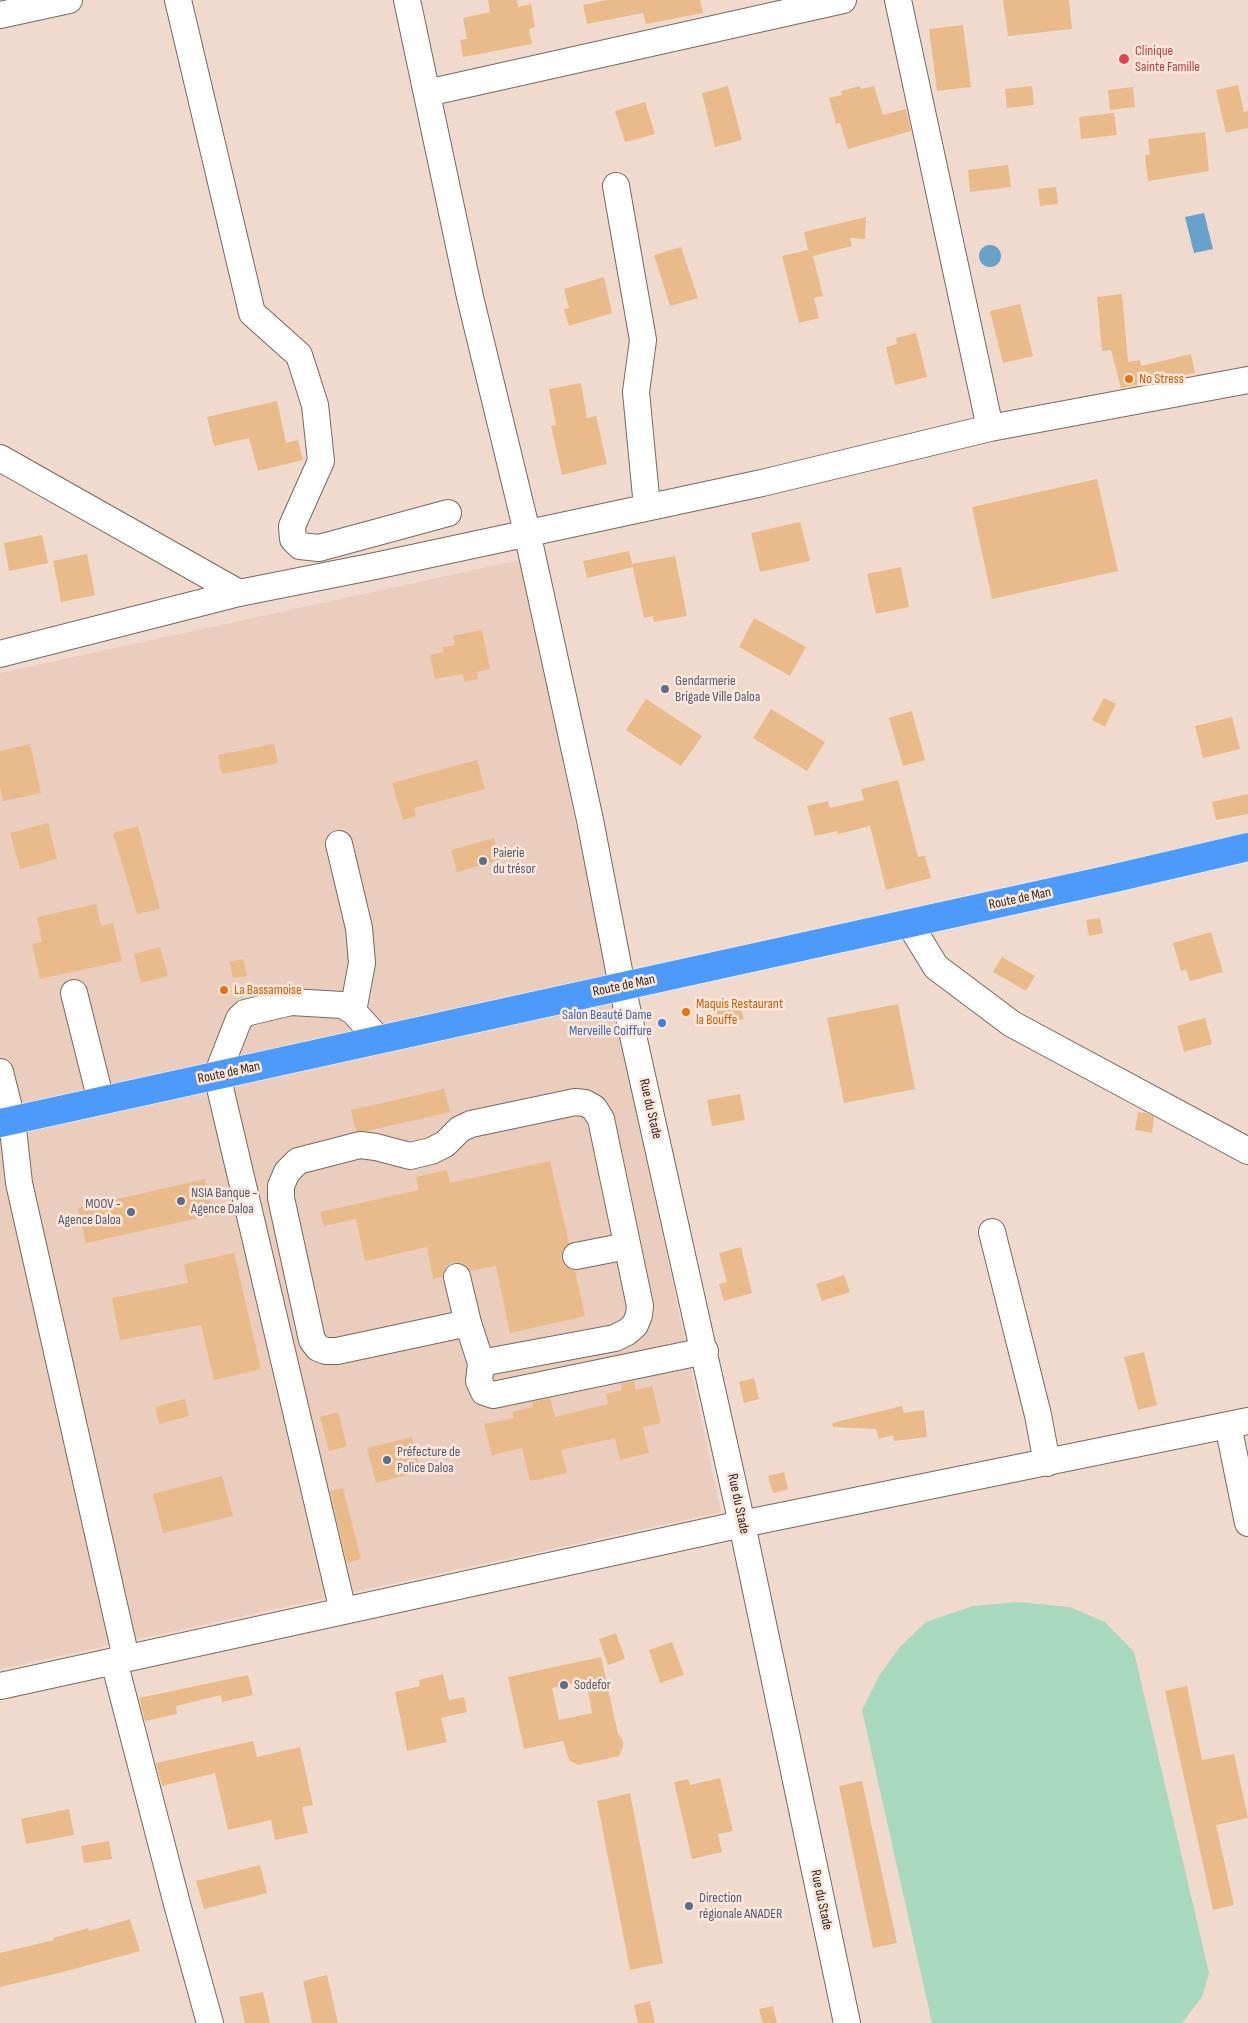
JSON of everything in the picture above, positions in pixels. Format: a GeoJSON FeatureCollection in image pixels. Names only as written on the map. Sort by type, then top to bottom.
{"type":"FeatureCollection","features":[{"type":"Feature","properties":{"kind":"highway","name":"Route de Man"},"geometry":{"type":"LineString","coordinates":[[6,1122],[1248,847]]}},
{"type":"Feature","properties":{"kind":"street"},"geometry":{"type":"LineString","coordinates":[[0,15],[69,0]]}},
{"type":"Feature","properties":{"kind":"street"},"geometry":{"type":"LineString","coordinates":[[178,0],[252,312],[299,355],[315,405],[321,461],[292,526],[293,538],[300,546],[319,548],[448,513]]}},
{"type":"Feature","properties":{"kind":"street","name":"Rue du Stade"},"geometry":{"type":"LineString","coordinates":[[408,0],[470,297],[527,532],[590,820],[622,986],[705,1351],[847,2023]]}},
{"type":"Feature","properties":{"kind":"street"},"geometry":{"type":"LineString","coordinates":[[427,93],[843,0]]}},
{"type":"Feature","properties":{"kind":"street"},"geometry":{"type":"LineString","coordinates":[[898,0],[990,428]]}},
{"type":"Feature","properties":{"kind":"street"},"geometry":{"type":"LineString","coordinates":[[616,186],[642,340],[636,392],[646,507]]}},
{"type":"Feature","properties":{"kind":"street"},"geometry":{"type":"LineString","coordinates":[[0,654],[239,593],[762,483],[990,428],[1248,380]]}},
{"type":"Feature","properties":{"kind":"street"},"geometry":{"type":"LineString","coordinates":[[0,458],[239,593]]}},
{"type":"Feature","properties":{"kind":"street"},"geometry":{"type":"LineString","coordinates":[[339,844],[359,928],[362,963],[353,1011]]}},
{"type":"Feature","properties":{"kind":"street"},"geometry":{"type":"LineString","coordinates":[[909,923],[936,967],[1012,1024],[1248,1151]]}},
{"type":"Feature","properties":{"kind":"street"},"geometry":{"type":"LineString","coordinates":[[74,993],[101,1101]]}},
{"type":"Feature","properties":{"kind":"street"},"geometry":{"type":"LineString","coordinates":[[343,1611],[217,1075],[239,1019],[245,1013],[291,1002],[342,1005],[353,1011],[379,1040]]}},
{"type":"Feature","properties":{"kind":"street"},"geometry":{"type":"LineString","coordinates":[[0,1072],[6,1122],[120,1660],[177,1904],[210,2023]]}},
{"type":"Feature","properties":{"kind":"street"},"geometry":{"type":"LineString","coordinates":[[468,1323],[337,1352],[318,1348],[312,1340],[281,1198],[281,1186],[287,1172],[298,1161],[360,1145],[410,1156],[431,1152],[445,1144],[460,1129],[471,1124],[575,1102],[594,1108],[601,1119],[640,1306],[635,1325],[627,1332],[615,1338],[481,1363]]}},
{"type":"Feature","properties":{"kind":"street"},"geometry":{"type":"LineString","coordinates":[[992,1232],[1038,1415],[1047,1464]]}},
{"type":"Feature","properties":{"kind":"street"},"geometry":{"type":"LineString","coordinates":[[576,1256],[627,1246]]}},
{"type":"Feature","properties":{"kind":"street"},"geometry":{"type":"LineString","coordinates":[[457,1277],[468,1323],[481,1363],[479,1381],[484,1392],[493,1396],[705,1351]]}},
{"type":"Feature","properties":{"kind":"street"},"geometry":{"type":"LineString","coordinates":[[0,1686],[742,1524],[1047,1464],[1238,1423],[1248,1523]]}},
{"type":"Feature","properties":{"kind":"shaded area"},"geometry":{"type":"Polygon","coordinates":[[[520,560],[721,1512],[0,1669],[0,673],[520,560]]]}},
{"type":"Feature","properties":{"kind":"green space"},"geometry":{"type":"Polygon","coordinates":[[[1018,1602],[1070,1607],[1105,1622],[1134,1652],[1209,1973],[1202,1997],[1182,2023],[932,2023],[862,1710],[879,1676],[899,1648],[926,1622],[973,1606],[1018,1602]]]}},
{"type":"Feature","properties":{"kind":"water"},"geometry":{"type":"Polygon","coordinates":[[[1204,213],[1213,249],[1194,253],[1185,217],[1204,213]]]}},
{"type":"Feature","properties":{"kind":"water"},"geometry":{"type":"Polygon","coordinates":[[[990,245],[998,248],[1001,256],[998,264],[990,267],[982,264],[979,256],[982,248],[990,245]]]}},
{"type":"Feature","properties":{"kind":"building"},"geometry":{"type":"Polygon","coordinates":[[[488,0],[517,0],[518,7],[531,4],[535,27],[529,29],[532,44],[463,57],[460,40],[467,39],[463,18],[490,12],[488,0]]]}},
{"type":"Feature","properties":{"kind":"building"},"geometry":{"type":"Polygon","coordinates":[[[607,0],[700,0],[703,13],[646,24],[643,13],[587,24],[583,5],[607,0]]]}},
{"type":"Feature","properties":{"kind":"building"},"geometry":{"type":"Polygon","coordinates":[[[1003,0],[1069,0],[1072,29],[1008,36],[1003,0]]]}},
{"type":"Feature","properties":{"kind":"building"},"geometry":{"type":"Polygon","coordinates":[[[963,25],[971,87],[937,91],[929,29],[963,25]]]}},
{"type":"Feature","properties":{"kind":"building"},"geometry":{"type":"Polygon","coordinates":[[[1238,85],[1244,112],[1248,111],[1248,128],[1226,133],[1216,90],[1238,85]]]}},
{"type":"Feature","properties":{"kind":"building"},"geometry":{"type":"Polygon","coordinates":[[[728,86],[742,140],[715,147],[702,93],[728,86]]]}},
{"type":"Feature","properties":{"kind":"building"},"geometry":{"type":"Polygon","coordinates":[[[860,86],[861,89],[874,86],[883,115],[906,109],[911,131],[848,149],[840,123],[836,124],[829,98],[842,95],[841,91],[860,86]]]}},
{"type":"Feature","properties":{"kind":"building"},"geometry":{"type":"Polygon","coordinates":[[[1032,86],[1034,105],[1007,108],[1005,89],[1032,86]]]}},
{"type":"Feature","properties":{"kind":"building"},"geometry":{"type":"Polygon","coordinates":[[[1133,87],[1135,107],[1110,110],[1108,90],[1133,87]]]}},
{"type":"Feature","properties":{"kind":"building"},"geometry":{"type":"Polygon","coordinates":[[[645,102],[655,134],[625,142],[615,111],[645,102]]]}},
{"type":"Feature","properties":{"kind":"building"},"geometry":{"type":"Polygon","coordinates":[[[1114,113],[1117,135],[1081,139],[1079,117],[1114,113]]]}},
{"type":"Feature","properties":{"kind":"building"},"geometry":{"type":"Polygon","coordinates":[[[1205,132],[1209,171],[1148,181],[1145,155],[1150,154],[1148,139],[1205,132]]]}},
{"type":"Feature","properties":{"kind":"building"},"geometry":{"type":"Polygon","coordinates":[[[1008,165],[1011,187],[970,192],[968,170],[1008,165]]]}},
{"type":"Feature","properties":{"kind":"building"},"geometry":{"type":"Polygon","coordinates":[[[1056,187],[1058,204],[1040,206],[1038,189],[1056,187]]]}},
{"type":"Feature","properties":{"kind":"building"},"geometry":{"type":"Polygon","coordinates":[[[866,217],[865,239],[850,238],[852,246],[813,256],[823,296],[814,298],[819,318],[799,323],[782,256],[808,250],[804,232],[866,217]]]}},
{"type":"Feature","properties":{"kind":"building"},"geometry":{"type":"Polygon","coordinates":[[[681,247],[698,298],[670,306],[654,255],[681,247]]]}},
{"type":"Feature","properties":{"kind":"building"},"geometry":{"type":"Polygon","coordinates":[[[604,277],[612,313],[569,326],[564,309],[569,308],[564,289],[604,277]]]}},
{"type":"Feature","properties":{"kind":"building"},"geometry":{"type":"Polygon","coordinates":[[[1122,294],[1128,362],[1140,360],[1141,366],[1191,354],[1195,373],[1121,388],[1111,350],[1102,351],[1097,297],[1122,294]]]}},
{"type":"Feature","properties":{"kind":"building"},"geometry":{"type":"Polygon","coordinates":[[[1020,304],[1033,356],[1003,363],[990,311],[1020,304]]]}},
{"type":"Feature","properties":{"kind":"building"},"geometry":{"type":"Polygon","coordinates":[[[916,333],[927,377],[895,385],[886,347],[897,344],[896,338],[916,333]]]}},
{"type":"Feature","properties":{"kind":"building"},"geometry":{"type":"Polygon","coordinates":[[[581,383],[587,418],[596,416],[607,464],[562,475],[551,426],[556,425],[549,389],[581,383]]]}},
{"type":"Feature","properties":{"kind":"building"},"geometry":{"type":"Polygon","coordinates":[[[277,401],[286,443],[298,440],[303,460],[258,471],[249,438],[214,446],[207,417],[277,401]]]}},
{"type":"Feature","properties":{"kind":"building"},"geometry":{"type":"Polygon","coordinates":[[[1097,479],[1118,571],[992,599],[972,507],[1097,479]]]}},
{"type":"Feature","properties":{"kind":"building"},"geometry":{"type":"Polygon","coordinates":[[[800,522],[810,561],[760,572],[751,533],[800,522]]]}},
{"type":"Feature","properties":{"kind":"building"},"geometry":{"type":"Polygon","coordinates":[[[42,535],[48,563],[9,571],[4,543],[42,535]]]}},
{"type":"Feature","properties":{"kind":"building"},"geometry":{"type":"Polygon","coordinates":[[[629,551],[633,567],[587,578],[583,561],[629,551]]]}},
{"type":"Feature","properties":{"kind":"building"},"geometry":{"type":"Polygon","coordinates":[[[87,554],[95,595],[61,602],[53,561],[87,554]]]}},
{"type":"Feature","properties":{"kind":"building"},"geometry":{"type":"Polygon","coordinates":[[[675,556],[687,616],[654,622],[653,616],[644,618],[632,564],[675,556]]]}},
{"type":"Feature","properties":{"kind":"building"},"geometry":{"type":"Polygon","coordinates":[[[901,567],[909,607],[876,614],[867,574],[901,567]]]}},
{"type":"Feature","properties":{"kind":"building"},"geometry":{"type":"Polygon","coordinates":[[[754,618],[806,647],[790,676],[739,647],[754,618]]]}},
{"type":"Feature","properties":{"kind":"building"},"geometry":{"type":"Polygon","coordinates":[[[482,630],[490,669],[477,672],[478,679],[464,682],[463,674],[435,679],[430,655],[444,652],[442,647],[455,645],[453,636],[482,630]]]}},
{"type":"Feature","properties":{"kind":"building"},"geometry":{"type":"Polygon","coordinates":[[[1104,698],[1116,704],[1105,727],[1092,720],[1104,698]]]}},
{"type":"Feature","properties":{"kind":"building"},"geometry":{"type":"Polygon","coordinates":[[[646,699],[702,736],[681,766],[626,730],[646,699]]]}},
{"type":"Feature","properties":{"kind":"building"},"geometry":{"type":"Polygon","coordinates":[[[771,709],[825,742],[807,771],[753,738],[771,709]]]}},
{"type":"Feature","properties":{"kind":"building"},"geometry":{"type":"Polygon","coordinates":[[[912,711],[925,760],[903,766],[889,718],[912,711]]]}},
{"type":"Feature","properties":{"kind":"building"},"geometry":{"type":"Polygon","coordinates":[[[1232,717],[1240,749],[1203,758],[1195,726],[1232,717]]]}},
{"type":"Feature","properties":{"kind":"building"},"geometry":{"type":"Polygon","coordinates":[[[30,744],[41,793],[3,801],[0,786],[0,751],[30,744]]]}},
{"type":"Feature","properties":{"kind":"building"},"geometry":{"type":"Polygon","coordinates":[[[274,744],[278,763],[222,774],[218,755],[274,744]]]}},
{"type":"Feature","properties":{"kind":"building"},"geometry":{"type":"Polygon","coordinates":[[[477,760],[485,789],[414,808],[416,816],[403,820],[392,783],[477,760]]]}},
{"type":"Feature","properties":{"kind":"building"},"geometry":{"type":"Polygon","coordinates":[[[898,780],[918,857],[925,856],[931,878],[886,890],[870,826],[838,834],[837,831],[815,836],[807,806],[828,801],[830,808],[864,800],[861,789],[898,780]]]}},
{"type":"Feature","properties":{"kind":"building"},"geometry":{"type":"Polygon","coordinates":[[[1248,794],[1248,814],[1216,820],[1212,802],[1248,794]]]}},
{"type":"Feature","properties":{"kind":"building"},"geometry":{"type":"Polygon","coordinates":[[[48,823],[57,859],[20,869],[10,833],[48,823]]]}},
{"type":"Feature","properties":{"kind":"building"},"geometry":{"type":"Polygon","coordinates":[[[138,826],[160,909],[137,914],[113,833],[138,826]]]}},
{"type":"Feature","properties":{"kind":"building"},"geometry":{"type":"Polygon","coordinates":[[[494,838],[499,860],[457,872],[451,850],[494,838]]]}},
{"type":"Feature","properties":{"kind":"building"},"geometry":{"type":"Polygon","coordinates":[[[96,904],[101,926],[113,923],[122,961],[40,979],[32,944],[42,942],[37,917],[96,904]]]}},
{"type":"Feature","properties":{"kind":"building"},"geometry":{"type":"Polygon","coordinates":[[[1100,918],[1103,933],[1089,936],[1086,920],[1100,918]]]}},
{"type":"Feature","properties":{"kind":"building"},"geometry":{"type":"Polygon","coordinates":[[[1211,932],[1223,972],[1190,981],[1186,969],[1181,971],[1173,943],[1211,932]]]}},
{"type":"Feature","properties":{"kind":"building"},"geometry":{"type":"Polygon","coordinates":[[[160,947],[168,976],[141,983],[134,954],[160,947]]]}},
{"type":"Feature","properties":{"kind":"building"},"geometry":{"type":"Polygon","coordinates":[[[1002,957],[1035,976],[1026,991],[993,972],[1002,957]]]}},
{"type":"Feature","properties":{"kind":"building"},"geometry":{"type":"Polygon","coordinates":[[[243,959],[247,976],[233,978],[229,962],[243,959]]]}},
{"type":"Feature","properties":{"kind":"building"},"geometry":{"type":"Polygon","coordinates":[[[739,1001],[744,1019],[720,1026],[715,1008],[739,1001]]]}},
{"type":"Feature","properties":{"kind":"building"},"geometry":{"type":"Polygon","coordinates":[[[898,1004],[915,1089],[844,1103],[827,1018],[898,1004]]]}},
{"type":"Feature","properties":{"kind":"building"},"geometry":{"type":"Polygon","coordinates":[[[1205,1018],[1212,1044],[1184,1052],[1177,1026],[1205,1018]]]}},
{"type":"Feature","properties":{"kind":"building"},"geometry":{"type":"Polygon","coordinates":[[[444,1089],[450,1112],[367,1131],[356,1131],[351,1110],[444,1089]]]}},
{"type":"Feature","properties":{"kind":"building"},"geometry":{"type":"Polygon","coordinates":[[[740,1094],[745,1120],[712,1126],[707,1100],[740,1094]]]}},
{"type":"Feature","properties":{"kind":"building"},"geometry":{"type":"Polygon","coordinates":[[[1138,1112],[1154,1117],[1152,1133],[1135,1130],[1138,1112]]]}},
{"type":"Feature","properties":{"kind":"building"},"geometry":{"type":"Polygon","coordinates":[[[550,1161],[569,1243],[562,1251],[561,1259],[565,1266],[575,1271],[585,1316],[510,1333],[496,1266],[470,1271],[468,1266],[454,1262],[446,1266],[442,1277],[433,1279],[427,1247],[365,1261],[356,1219],[324,1226],[320,1212],[419,1190],[416,1177],[447,1170],[450,1183],[550,1161]]]}},
{"type":"Feature","properties":{"kind":"building"},"geometry":{"type":"Polygon","coordinates":[[[205,1179],[213,1215],[86,1243],[78,1208],[205,1179]]]}},
{"type":"Feature","properties":{"kind":"building"},"geometry":{"type":"Polygon","coordinates":[[[741,1247],[752,1293],[724,1301],[719,1284],[727,1282],[719,1253],[741,1247]]]}},
{"type":"Feature","properties":{"kind":"building"},"geometry":{"type":"Polygon","coordinates":[[[234,1253],[261,1369],[214,1380],[201,1325],[120,1340],[112,1298],[188,1283],[184,1264],[234,1253]]]}},
{"type":"Feature","properties":{"kind":"building"},"geometry":{"type":"Polygon","coordinates":[[[844,1275],[850,1292],[822,1301],[816,1284],[844,1275]]]}},
{"type":"Feature","properties":{"kind":"building"},"geometry":{"type":"Polygon","coordinates":[[[1144,1352],[1157,1405],[1138,1410],[1124,1357],[1144,1352]]]}},
{"type":"Feature","properties":{"kind":"building"},"geometry":{"type":"Polygon","coordinates":[[[754,1378],[759,1399],[744,1403],[739,1382],[754,1378]]]}},
{"type":"Feature","properties":{"kind":"building"},"geometry":{"type":"Polygon","coordinates":[[[634,1381],[636,1390],[652,1386],[661,1423],[643,1427],[649,1453],[620,1460],[615,1438],[561,1450],[567,1473],[530,1481],[522,1448],[492,1455],[484,1424],[514,1418],[512,1412],[533,1407],[532,1402],[550,1398],[555,1417],[608,1404],[606,1394],[622,1390],[621,1384],[634,1381]]]}},
{"type":"Feature","properties":{"kind":"building"},"geometry":{"type":"Polygon","coordinates":[[[185,1399],[189,1416],[159,1424],[155,1407],[185,1399]]]}},
{"type":"Feature","properties":{"kind":"building"},"geometry":{"type":"Polygon","coordinates":[[[902,1406],[904,1413],[924,1410],[927,1437],[894,1441],[893,1435],[879,1439],[876,1429],[833,1427],[832,1423],[902,1406]]]}},
{"type":"Feature","properties":{"kind":"building"},"geometry":{"type":"Polygon","coordinates":[[[338,1412],[347,1446],[329,1451],[320,1417],[338,1412]]]}},
{"type":"Feature","properties":{"kind":"building"},"geometry":{"type":"Polygon","coordinates":[[[412,1437],[421,1471],[376,1483],[367,1448],[412,1437]]]}},
{"type":"Feature","properties":{"kind":"building"},"geometry":{"type":"Polygon","coordinates":[[[784,1472],[788,1489],[773,1493],[768,1476],[784,1472]]]}},
{"type":"Feature","properties":{"kind":"building"},"geometry":{"type":"Polygon","coordinates":[[[222,1476],[233,1516],[163,1533],[153,1494],[222,1476]]]}},
{"type":"Feature","properties":{"kind":"building"},"geometry":{"type":"Polygon","coordinates":[[[343,1488],[361,1559],[347,1563],[330,1491],[343,1488]]]}},
{"type":"Feature","properties":{"kind":"building"},"geometry":{"type":"Polygon","coordinates":[[[616,1633],[625,1659],[608,1665],[599,1639],[616,1633]]]}},
{"type":"Feature","properties":{"kind":"building"},"geometry":{"type":"Polygon","coordinates":[[[672,1642],[684,1675],[660,1683],[649,1650],[672,1642]]]}},
{"type":"Feature","properties":{"kind":"building"},"geometry":{"type":"Polygon","coordinates":[[[601,1657],[618,1734],[623,1741],[623,1747],[619,1756],[578,1765],[570,1761],[563,1741],[524,1749],[508,1677],[601,1657]],[[586,1681],[552,1688],[559,1720],[592,1713],[586,1681]]]}},
{"type":"Feature","properties":{"kind":"building"},"geometry":{"type":"Polygon","coordinates":[[[443,1674],[449,1700],[464,1697],[467,1712],[441,1718],[447,1742],[407,1751],[395,1692],[420,1686],[419,1680],[443,1674]]]}},
{"type":"Feature","properties":{"kind":"building"},"geometry":{"type":"Polygon","coordinates":[[[248,1675],[253,1695],[222,1702],[221,1695],[176,1706],[177,1714],[145,1721],[139,1698],[248,1675]]]}},
{"type":"Feature","properties":{"kind":"building"},"geometry":{"type":"Polygon","coordinates":[[[1187,1686],[1202,1760],[1234,1754],[1248,1818],[1216,1825],[1234,1905],[1213,1910],[1165,1691],[1187,1686]]]}},
{"type":"Feature","properties":{"kind":"building"},"geometry":{"type":"Polygon","coordinates":[[[253,1741],[257,1757],[300,1747],[313,1805],[302,1807],[308,1833],[275,1840],[271,1820],[228,1830],[215,1773],[162,1786],[156,1763],[253,1741]]]}},
{"type":"Feature","properties":{"kind":"building"},"geometry":{"type":"Polygon","coordinates":[[[720,1778],[733,1831],[718,1834],[722,1852],[692,1859],[674,1782],[688,1779],[690,1785],[720,1778]]]}},
{"type":"Feature","properties":{"kind":"building"},"geometry":{"type":"Polygon","coordinates":[[[862,1781],[897,1943],[873,1948],[839,1786],[862,1781]]]}},
{"type":"Feature","properties":{"kind":"building"},"geometry":{"type":"Polygon","coordinates":[[[630,1793],[663,1963],[630,1970],[597,1801],[630,1793]]]}},
{"type":"Feature","properties":{"kind":"building"},"geometry":{"type":"Polygon","coordinates":[[[69,1809],[74,1835],[26,1844],[21,1819],[69,1809]]]}},
{"type":"Feature","properties":{"kind":"building"},"geometry":{"type":"Polygon","coordinates":[[[109,1841],[112,1859],[84,1863],[81,1846],[109,1841]]]}},
{"type":"Feature","properties":{"kind":"building"},"geometry":{"type":"Polygon","coordinates":[[[260,1865],[267,1893],[204,1909],[196,1881],[260,1865]]]}},
{"type":"Feature","properties":{"kind":"building"},"geometry":{"type":"Polygon","coordinates":[[[130,1919],[140,1951],[0,1987],[0,1953],[54,1940],[53,1938],[88,1928],[89,1931],[130,1919]]]}},
{"type":"Feature","properties":{"kind":"building"},"geometry":{"type":"Polygon","coordinates":[[[327,1975],[338,2023],[312,2023],[303,1981],[327,1975]]]}},
{"type":"Feature","properties":{"kind":"building"},"geometry":{"type":"Polygon","coordinates":[[[263,1992],[270,2023],[245,2023],[239,1997],[263,1992]]]}},
{"type":"Feature","properties":{"kind":"building"},"geometry":{"type":"Polygon","coordinates":[[[650,2001],[655,2023],[638,2023],[634,2005],[650,2001]]]}},
{"type":"Feature","properties":{"kind":"building"},"geometry":{"type":"Polygon","coordinates":[[[773,2006],[777,2023],[763,2023],[759,2009],[773,2006]]]}},
{"type":"Feature","properties":{"kind":"place","name":"Clinique Sainte Famille"},"geometry":{"type":"Point","coordinates":[1124,59]}},
{"type":"Feature","properties":{"kind":"place","name":"No Stress"},"geometry":{"type":"Point","coordinates":[1129,379]}},
{"type":"Feature","properties":{"kind":"place","name":"Gendarmerie Brigade Ville Daloa"},"geometry":{"type":"Point","coordinates":[665,689]}},
{"type":"Feature","properties":{"kind":"place","name":"Paierie du trésor"},"geometry":{"type":"Point","coordinates":[483,861]}},
{"type":"Feature","properties":{"kind":"place","name":"La Bassamoise"},"geometry":{"type":"Point","coordinates":[224,990]}},
{"type":"Feature","properties":{"kind":"place","name":"Maquis Restaurant la Bouffe"},"geometry":{"type":"Point","coordinates":[686,1012]}},
{"type":"Feature","properties":{"kind":"place","name":"Salon Beauté Dame Merveille Coiffure"},"geometry":{"type":"Point","coordinates":[662,1023]}},
{"type":"Feature","properties":{"kind":"place","name":"NSIA Banque - Agence Daloa"},"geometry":{"type":"Point","coordinates":[181,1201]}},
{"type":"Feature","properties":{"kind":"place","name":"MOOV - Agence Daloa"},"geometry":{"type":"Point","coordinates":[131,1212]}},
{"type":"Feature","properties":{"kind":"place","name":"Préfecture de Police Daloa"},"geometry":{"type":"Point","coordinates":[387,1460]}},
{"type":"Feature","properties":{"kind":"place","name":"Sodefor"},"geometry":{"type":"Point","coordinates":[564,1685]}},
{"type":"Feature","properties":{"kind":"place","name":"Direction régionale ANADER"},"geometry":{"type":"Point","coordinates":[689,1906]}}]}
